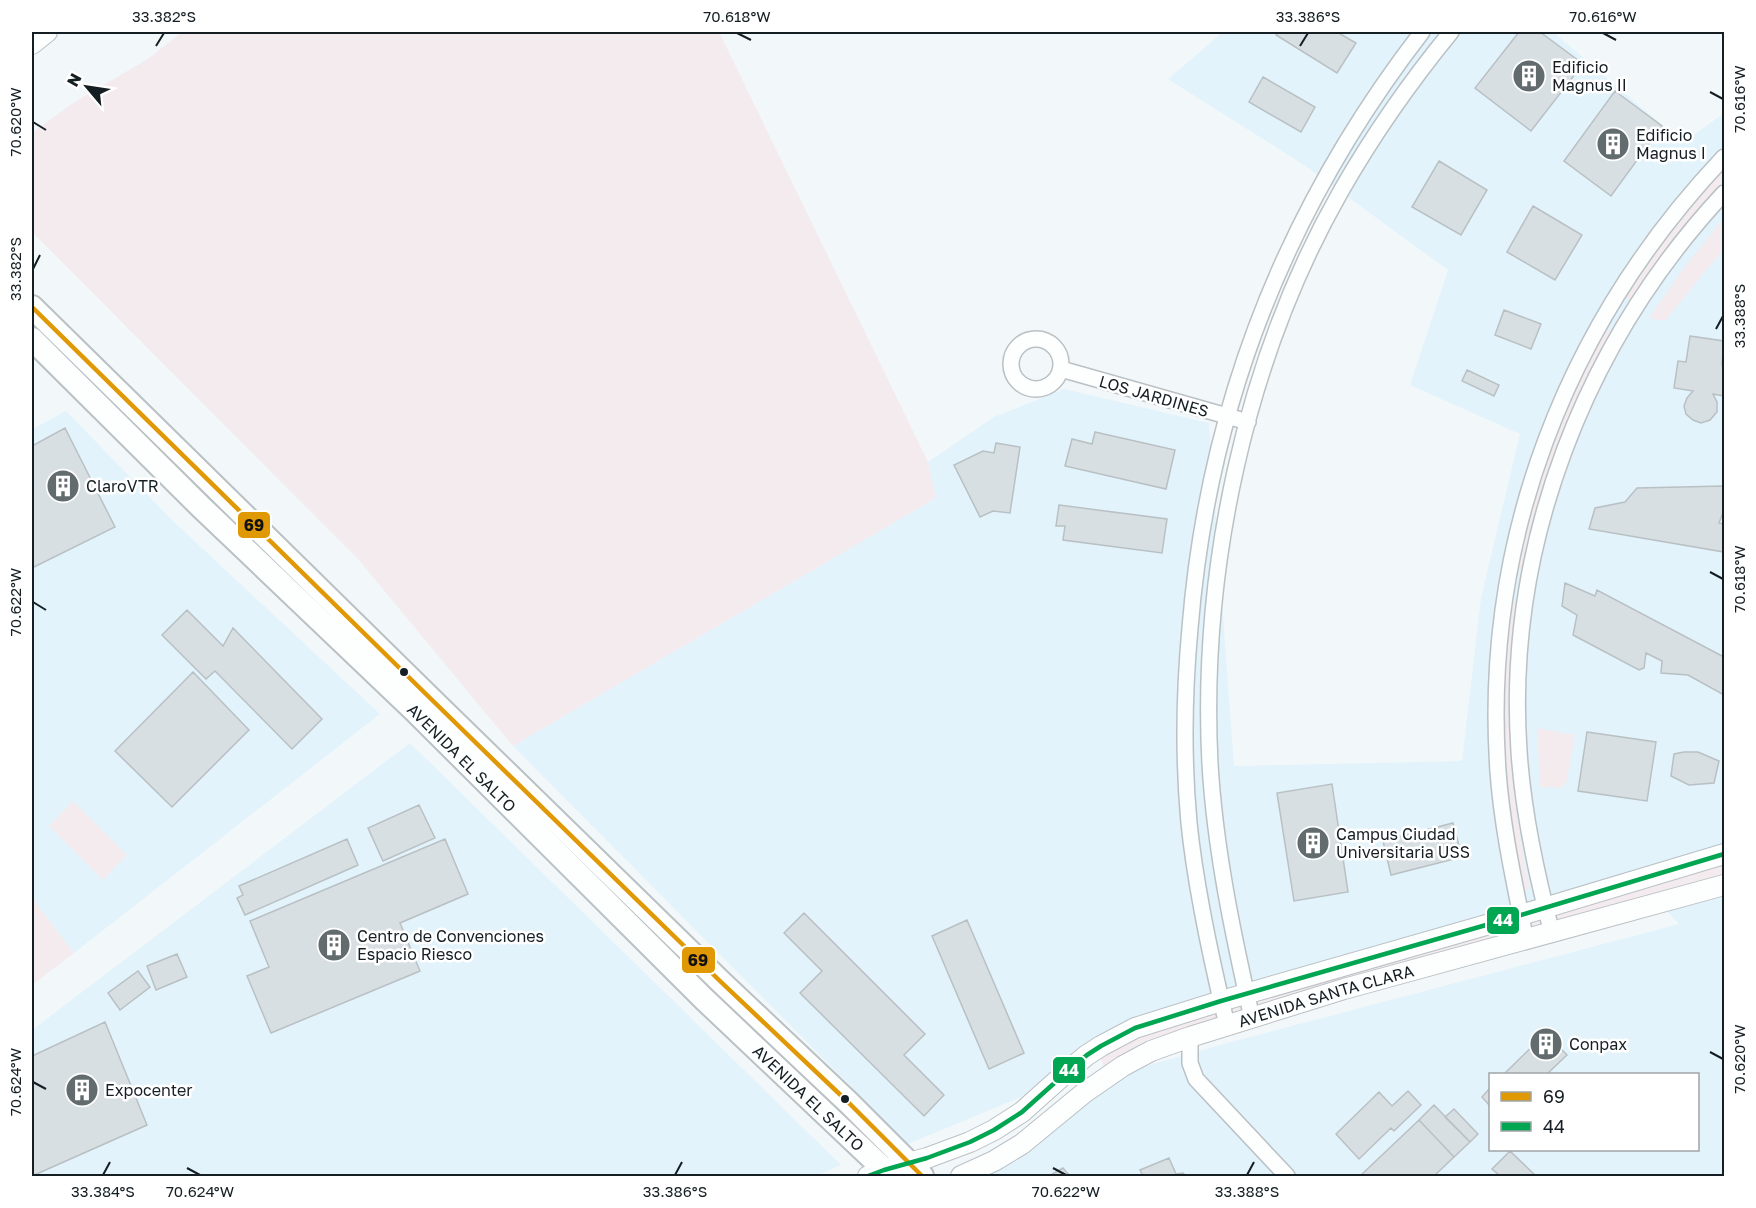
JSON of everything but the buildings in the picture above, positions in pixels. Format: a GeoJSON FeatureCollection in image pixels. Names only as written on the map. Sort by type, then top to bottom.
{"type":"FeatureCollection","features":[{"type":"Feature","properties":{"kind":"main road","name":"AVENIDA EL SALTO"},"geometry":{"type":"LineString","coordinates":[[32,307],[444,713],[916,1170]]}},
{"type":"Feature","properties":{"kind":"main road","name":"AVENIDA EL SALTO"},"geometry":{"type":"LineString","coordinates":[[32,339],[201,507],[414,710],[881,1174]]}},
{"type":"Feature","properties":{"kind":"street"},"geometry":{"type":"LineString","coordinates":[[32,44],[47,32]]}},
{"type":"Feature","properties":{"kind":"street"},"geometry":{"type":"LineString","coordinates":[[1227,1025],[1207,935],[1194,861],[1186,769],[1185,690],[1194,583],[1206,504],[1226,416],[1253,335],[1281,266],[1309,206],[1347,141],[1388,78],[1422,32]]}},
{"type":"Feature","properties":{"kind":"street"},"geometry":{"type":"LineString","coordinates":[[1252,1018],[1220,852],[1210,766],[1209,677],[1215,590],[1228,510],[1248,423],[1267,358],[1301,272],[1325,220],[1397,103],[1451,32]]}},
{"type":"Feature","properties":{"kind":"street"},"geometry":{"type":"LineString","coordinates":[[1347,141],[1360,138],[1366,145],[1366,150]]}},
{"type":"Feature","properties":{"kind":"street"},"geometry":{"type":"LineString","coordinates":[[1526,941],[1505,830],[1497,751],[1497,679],[1504,597],[1527,494],[1548,432],[1575,371],[1602,319],[1639,261],[1678,209],[1725,158]]}},
{"type":"Feature","properties":{"kind":"street"},"geometry":{"type":"LineString","coordinates":[[1552,933],[1539,885],[1525,810],[1518,749],[1519,677],[1526,600],[1546,505],[1572,430],[1593,382],[1621,330],[1666,264],[1725,193]]}},
{"type":"Feature","properties":{"kind":"street"},"geometry":{"type":"LineString","coordinates":[[1615,297],[1634,309]]}},
{"type":"Feature","properties":{"kind":"street"},"geometry":{"type":"LineString","coordinates":[[1602,319],[1621,330]]}},
{"type":"Feature","properties":{"kind":"street","name":"LOS JARDINES"},"geometry":{"type":"LineString","coordinates":[[1060,369],[1248,423]]}},
{"type":"Feature","properties":{"kind":"street"},"geometry":{"type":"LineString","coordinates":[[1508,573],[1530,576]]}},
{"type":"Feature","properties":{"kind":"street"},"geometry":{"type":"LineString","coordinates":[[1504,597],[1526,600]]}},
{"type":"Feature","properties":{"kind":"street"},"geometry":{"type":"LineString","coordinates":[[1185,744],[1198,748],[1210,742]]}},
{"type":"Feature","properties":{"kind":"street"},"geometry":{"type":"LineString","coordinates":[[1186,769],[1196,761],[1210,766]]}},
{"type":"Feature","properties":{"kind":"street","name":"AVENIDA SANTA CLARA"},"geometry":{"type":"LineString","coordinates":[[881,1174],[916,1170],[1009,1121],[1101,1046],[1155,1020],[1725,854]]}},
{"type":"Feature","properties":{"kind":"street","name":"AVENIDA SANTA CLARA"},"geometry":{"type":"LineString","coordinates":[[961,1176],[994,1161],[1022,1144],[1076,1099],[1123,1066],[1151,1051],[1190,1036],[1344,989],[1725,885]]}},
{"type":"Feature","properties":{"kind":"street"},"geometry":{"type":"LineString","coordinates":[[1190,1036],[1190,1063],[1196,1079],[1287,1176]]}},
{"type":"Feature","properties":{"kind":"shaded area"},"geometry":{"type":"Polygon","coordinates":[[[182,32],[719,32],[928,462],[936,498],[513,746],[358,559],[32,232],[32,133],[73,103],[148,59],[182,32]]]}},
{"type":"Feature","properties":{"kind":"shaded area"},"geometry":{"type":"Polygon","coordinates":[[[1223,32],[1553,32],[1683,143],[1724,113],[1724,1176],[985,1176],[1019,1156],[1079,1107],[1132,1070],[1679,924],[1632,874],[1069,1059],[1028,1094],[908,1144],[513,746],[936,498],[928,462],[994,417],[1064,389],[1209,423],[1234,766],[1462,761],[1481,598],[1520,434],[1410,385],[1448,270],[1304,165],[1168,79],[1223,32]]]}},
{"type":"Feature","properties":{"kind":"shaded area"},"geometry":{"type":"Polygon","coordinates":[[[1724,169],[1724,179],[1659,258],[1630,300],[1624,297],[1672,232],[1724,169]]]}},
{"type":"Feature","properties":{"kind":"shaded area"},"geometry":{"type":"Polygon","coordinates":[[[1724,218],[1724,250],[1665,321],[1649,318],[1683,269],[1724,218]]]}},
{"type":"Feature","properties":{"kind":"shaded area"},"geometry":{"type":"Polygon","coordinates":[[[1605,328],[1611,331],[1585,380],[1563,431],[1542,492],[1524,570],[1518,569],[1533,502],[1545,462],[1581,377],[1605,328]]]}},
{"type":"Feature","properties":{"kind":"shaded area"},"geometry":{"type":"Polygon","coordinates":[[[66,411],[173,521],[380,714],[74,953],[32,898],[32,429],[66,411]]]}},
{"type":"Feature","properties":{"kind":"shaded area"},"geometry":{"type":"Polygon","coordinates":[[[1512,601],[1518,602],[1510,678],[1512,765],[1517,815],[1530,889],[1523,891],[1514,841],[1504,740],[1505,678],[1512,601]]]}},
{"type":"Feature","properties":{"kind":"shaded area"},"geometry":{"type":"Polygon","coordinates":[[[1537,728],[1575,735],[1566,784],[1561,788],[1540,787],[1537,728]]]}},
{"type":"Feature","properties":{"kind":"shaded area"},"geometry":{"type":"Polygon","coordinates":[[[410,743],[841,1165],[816,1176],[32,1176],[32,1030],[410,743]]]}},
{"type":"Feature","properties":{"kind":"shaded area"},"geometry":{"type":"Polygon","coordinates":[[[73,801],[127,855],[103,880],[49,826],[73,801]]]}},
{"type":"Feature","properties":{"kind":"shaded area"},"geometry":{"type":"Polygon","coordinates":[[[1724,862],[1724,877],[1561,924],[1505,935],[1144,1041],[1104,1068],[1100,1056],[1126,1041],[1156,1029],[1724,862]]]}},
{"type":"Feature","properties":{"kind":"shaded area"},"geometry":{"type":"Polygon","coordinates":[[[32,898],[74,953],[32,985],[32,898]]]}},
{"type":"Feature","properties":{"kind":"transit line","name":"69"},"geometry":{"type":"LineString","coordinates":[[32,307],[922,1176]]}},
{"type":"Feature","properties":{"kind":"transit line","name":"44"},"geometry":{"type":"LineString","coordinates":[[868,1176],[927,1158],[970,1142],[994,1130],[1022,1112],[1087,1055],[1135,1028],[1724,854]]}},
{"type":"Feature","properties":{"kind":"place","name":"Edificio Magnus II"},"geometry":{"type":"Point","coordinates":[1529,76]}},
{"type":"Feature","properties":{"kind":"place","name":"Edificio Magnus I"},"geometry":{"type":"Point","coordinates":[1613,144]}},
{"type":"Feature","properties":{"kind":"place","name":"ClaroVTR"},"geometry":{"type":"Point","coordinates":[63,486]}},
{"type":"Feature","properties":{"kind":"place","name":"Campus Ciudad Universitaria USS"},"geometry":{"type":"Point","coordinates":[1313,843]}},
{"type":"Feature","properties":{"kind":"place","name":"Centro de Convenciones Espacio Riesco"},"geometry":{"type":"Point","coordinates":[334,945]}},
{"type":"Feature","properties":{"kind":"place","name":"Conpax"},"geometry":{"type":"Point","coordinates":[1546,1044]}},
{"type":"Feature","properties":{"kind":"place","name":"Expocenter"},"geometry":{"type":"Point","coordinates":[82,1090]}}]}
